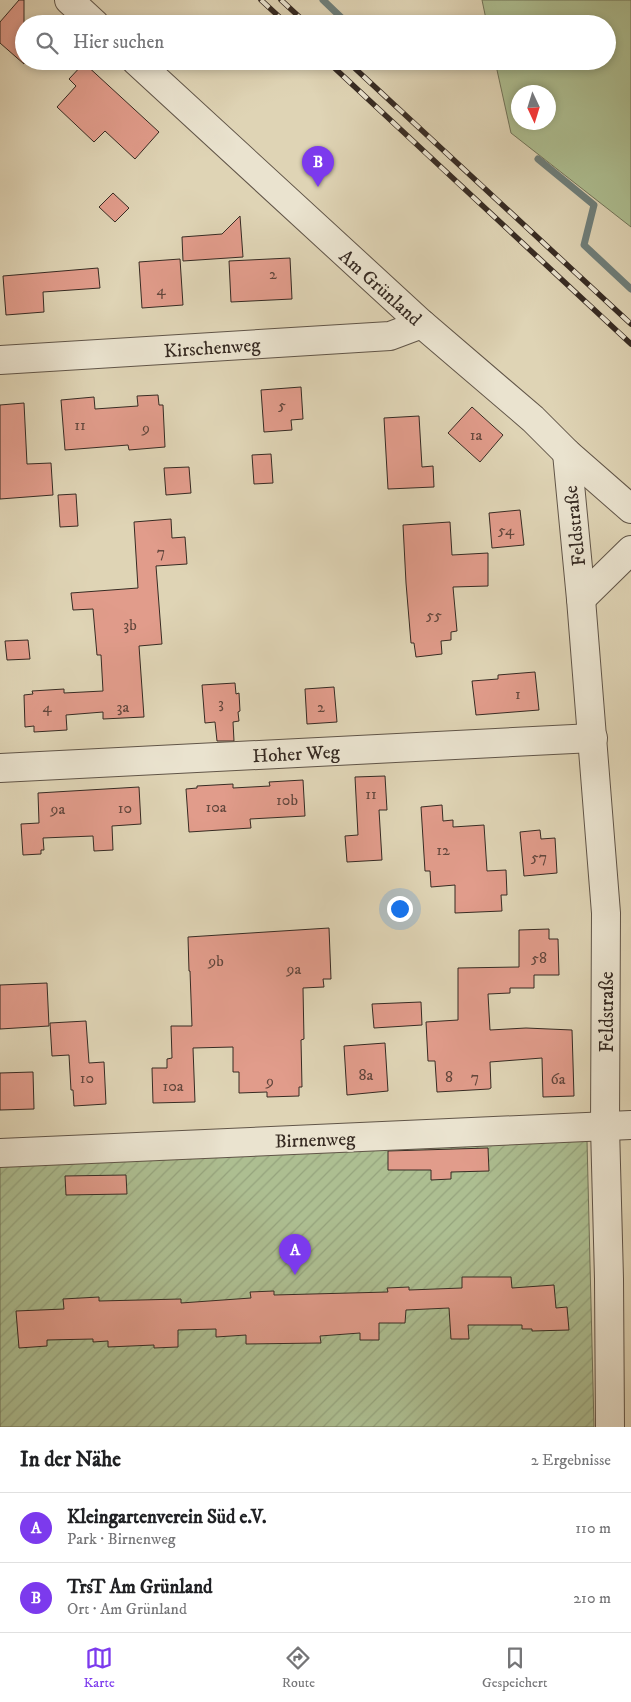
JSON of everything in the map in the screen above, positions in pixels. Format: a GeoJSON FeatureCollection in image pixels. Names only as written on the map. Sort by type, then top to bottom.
{"type":"FeatureCollection","features":[{"type":"Feature","properties":{"kind":"street"},"geometry":{"type":"LineString","coordinates":[[70,0],[86,15]]}},
{"type":"Feature","properties":{"kind":"street","name":"Am Grünland"},"geometry":{"type":"LineString","coordinates":[[146,70],[422,324],[533,419],[567,453],[631,509]]}},
{"type":"Feature","properties":{"kind":"street","name":"Kirschenweg"},"geometry":{"type":"LineString","coordinates":[[0,360],[390,336],[422,324]]}},
{"type":"Feature","properties":{"kind":"street","name":"Feldstraße"},"geometry":{"type":"LineString","coordinates":[[567,453],[582,599],[593,738],[606,913],[618,1126],[609,1279],[610,1427]]}},
{"type":"Feature","properties":{"kind":"street","name":"Feldstraße"},"geometry":{"type":"LineString","coordinates":[[582,599],[631,550]]}},
{"type":"Feature","properties":{"kind":"street","name":"Hoher Weg"},"geometry":{"type":"LineString","coordinates":[[0,768],[593,738]]}},
{"type":"Feature","properties":{"kind":"street","name":"Birnenweg"},"geometry":{"type":"LineString","coordinates":[[0,1154],[618,1126]]}},
{"type":"Feature","properties":{"kind":"green space"},"geometry":{"type":"Polygon","coordinates":[[[482,0],[631,0],[631,227],[511,133],[497,70],[616,70],[616,15],[485,15],[482,0]]]}},
{"type":"Feature","properties":{"kind":"green space"},"geometry":{"type":"Polygon","coordinates":[[[587,1140],[594,1427],[0,1427],[0,1165],[587,1140]]]}},
{"type":"Feature","properties":{"kind":"building"},"geometry":{"type":"Polygon","coordinates":[[[19,0],[24,0],[24,15],[15,15],[15,56],[0,43],[0,22],[19,0]]]}},
{"type":"Feature","properties":{"kind":"building"},"geometry":{"type":"Polygon","coordinates":[[[77,70],[92,70],[159,132],[135,159],[105,131],[94,142],[57,107],[76,86],[69,79],[77,70]]]}},
{"type":"Feature","properties":{"kind":"building"},"geometry":{"type":"Polygon","coordinates":[[[113,193],[129,208],[115,222],[99,207],[113,193]]]}},
{"type":"Feature","properties":{"kind":"building"},"geometry":{"type":"Polygon","coordinates":[[[240,216],[243,257],[183,261],[182,237],[222,234],[240,216]]]}},
{"type":"Feature","properties":{"kind":"building"},"geometry":{"type":"Polygon","coordinates":[[[290,258],[292,299],[231,302],[229,261],[290,258]]]}},
{"type":"Feature","properties":{"kind":"building"},"geometry":{"type":"Polygon","coordinates":[[[180,259],[183,305],[142,308],[139,262],[180,259]]]}},
{"type":"Feature","properties":{"kind":"building"},"geometry":{"type":"Polygon","coordinates":[[[98,268],[100,288],[43,292],[44,312],[6,315],[3,276],[98,268]]]}},
{"type":"Feature","properties":{"kind":"building"},"geometry":{"type":"Polygon","coordinates":[[[301,387],[303,419],[291,420],[292,430],[264,432],[261,390],[301,387]]]}},
{"type":"Feature","properties":{"kind":"building"},"geometry":{"type":"Polygon","coordinates":[[[158,395],[159,405],[163,405],[165,447],[129,450],[128,445],[65,450],[61,400],[94,397],[95,409],[138,406],[137,396],[158,395]]]}},
{"type":"Feature","properties":{"kind":"building"},"geometry":{"type":"Polygon","coordinates":[[[24,403],[27,464],[51,463],[53,495],[0,499],[0,405],[24,403]]]}},
{"type":"Feature","properties":{"kind":"building"},"geometry":{"type":"Polygon","coordinates":[[[472,407],[503,435],[480,462],[448,433],[472,407]]]}},
{"type":"Feature","properties":{"kind":"building"},"geometry":{"type":"Polygon","coordinates":[[[419,416],[422,467],[433,466],[434,487],[388,489],[384,418],[419,416]]]}},
{"type":"Feature","properties":{"kind":"building"},"geometry":{"type":"Polygon","coordinates":[[[271,454],[273,483],[254,484],[252,455],[271,454]]]}},
{"type":"Feature","properties":{"kind":"building"},"geometry":{"type":"Polygon","coordinates":[[[189,467],[191,493],[166,495],[164,468],[189,467]]]}},
{"type":"Feature","properties":{"kind":"building"},"geometry":{"type":"Polygon","coordinates":[[[76,494],[78,526],[60,527],[58,495],[76,494]]]}},
{"type":"Feature","properties":{"kind":"building"},"geometry":{"type":"Polygon","coordinates":[[[520,510],[524,545],[492,548],[489,513],[520,510]]]}},
{"type":"Feature","properties":{"kind":"building"},"geometry":{"type":"Polygon","coordinates":[[[171,519],[172,538],[185,537],[187,564],[156,566],[162,644],[139,646],[144,717],[103,719],[103,712],[66,715],[67,730],[34,732],[34,726],[25,727],[24,695],[33,694],[32,691],[64,689],[64,693],[103,691],[101,655],[97,655],[93,609],[73,610],[71,593],[138,588],[134,522],[171,519]]]}},
{"type":"Feature","properties":{"kind":"building"},"geometry":{"type":"Polygon","coordinates":[[[450,522],[452,555],[488,553],[488,586],[453,587],[457,631],[451,632],[451,640],[441,641],[442,654],[416,657],[414,643],[411,643],[403,525],[450,522]]]}},
{"type":"Feature","properties":{"kind":"building"},"geometry":{"type":"Polygon","coordinates":[[[28,640],[30,659],[7,660],[5,641],[28,640]]]}},
{"type":"Feature","properties":{"kind":"building"},"geometry":{"type":"Polygon","coordinates":[[[535,672],[539,710],[476,715],[472,681],[498,679],[498,675],[535,672]]]}},
{"type":"Feature","properties":{"kind":"building"},"geometry":{"type":"Polygon","coordinates":[[[235,683],[236,694],[239,693],[240,711],[238,712],[239,721],[233,722],[234,741],[217,741],[215,722],[205,723],[202,685],[235,683]]]}},
{"type":"Feature","properties":{"kind":"building"},"geometry":{"type":"Polygon","coordinates":[[[334,687],[337,722],[307,724],[305,689],[334,687]]]}},
{"type":"Feature","properties":{"kind":"building"},"geometry":{"type":"Polygon","coordinates":[[[385,776],[387,810],[379,810],[382,860],[347,862],[345,836],[358,835],[355,777],[385,776]]]}},
{"type":"Feature","properties":{"kind":"building"},"geometry":{"type":"Polygon","coordinates":[[[303,780],[305,816],[250,819],[251,828],[189,832],[186,789],[197,788],[197,786],[233,784],[233,788],[270,786],[269,782],[303,780]]]}},
{"type":"Feature","properties":{"kind":"building"},"geometry":{"type":"Polygon","coordinates":[[[139,787],[141,824],[112,826],[113,850],[94,851],[93,836],[43,838],[44,850],[41,850],[41,854],[23,855],[21,824],[39,823],[38,793],[139,787]]]}},
{"type":"Feature","properties":{"kind":"building"},"geometry":{"type":"Polygon","coordinates":[[[442,805],[443,821],[453,820],[453,827],[484,825],[487,871],[506,870],[507,895],[501,895],[502,911],[455,913],[455,885],[431,887],[430,871],[425,871],[421,807],[442,805]]]}},
{"type":"Feature","properties":{"kind":"building"},"geometry":{"type":"Polygon","coordinates":[[[540,830],[541,839],[555,838],[557,873],[524,876],[520,832],[540,830]]]}},
{"type":"Feature","properties":{"kind":"building"},"geometry":{"type":"Polygon","coordinates":[[[329,928],[331,979],[323,979],[324,987],[303,988],[304,1039],[301,1040],[302,1087],[299,1087],[299,1096],[267,1097],[267,1092],[239,1093],[239,1072],[233,1072],[233,1047],[193,1048],[195,1102],[153,1103],[152,1068],[167,1068],[167,1059],[172,1058],[171,1026],[192,1026],[188,937],[329,928]]]}},
{"type":"Feature","properties":{"kind":"building"},"geometry":{"type":"Polygon","coordinates":[[[549,929],[549,939],[558,939],[559,975],[534,975],[534,988],[510,988],[510,993],[488,994],[490,1030],[526,1028],[572,1030],[574,1096],[543,1097],[542,1058],[490,1062],[491,1088],[489,1089],[437,1092],[435,1061],[428,1061],[426,1022],[458,1020],[458,968],[519,967],[519,930],[549,929]]]}},
{"type":"Feature","properties":{"kind":"building"},"geometry":{"type":"Polygon","coordinates":[[[47,983],[49,1026],[0,1029],[0,985],[47,983]]]}},
{"type":"Feature","properties":{"kind":"building"},"geometry":{"type":"Polygon","coordinates":[[[421,1002],[422,1025],[374,1028],[372,1004],[421,1002]]]}},
{"type":"Feature","properties":{"kind":"building"},"geometry":{"type":"Polygon","coordinates":[[[86,1021],[89,1063],[104,1062],[106,1104],[74,1106],[69,1055],[52,1056],[50,1023],[86,1021]]]}},
{"type":"Feature","properties":{"kind":"building"},"geometry":{"type":"Polygon","coordinates":[[[385,1043],[388,1091],[347,1095],[344,1046],[385,1043]]]}},
{"type":"Feature","properties":{"kind":"building"},"geometry":{"type":"Polygon","coordinates":[[[33,1072],[34,1109],[0,1110],[0,1073],[33,1072]]]}},
{"type":"Feature","properties":{"kind":"building"},"geometry":{"type":"Polygon","coordinates":[[[488,1148],[489,1171],[451,1172],[451,1179],[431,1180],[431,1170],[388,1170],[388,1151],[488,1148]]]}},
{"type":"Feature","properties":{"kind":"building"},"geometry":{"type":"Polygon","coordinates":[[[126,1175],[127,1194],[66,1195],[65,1176],[126,1175]]]}},
{"type":"Feature","properties":{"kind":"building"},"geometry":{"type":"Polygon","coordinates":[[[462,1277],[511,1277],[512,1288],[554,1285],[556,1308],[567,1307],[569,1330],[532,1331],[532,1329],[522,1329],[522,1325],[468,1325],[469,1339],[451,1339],[449,1308],[406,1310],[405,1323],[379,1323],[379,1340],[360,1340],[360,1333],[320,1336],[321,1343],[246,1344],[246,1335],[216,1337],[216,1329],[178,1330],[178,1347],[154,1348],[154,1345],[108,1347],[108,1341],[93,1342],[93,1339],[47,1340],[47,1346],[19,1348],[16,1311],[64,1309],[63,1299],[99,1297],[99,1301],[181,1299],[181,1303],[251,1298],[250,1292],[274,1291],[274,1295],[388,1292],[387,1288],[409,1287],[409,1290],[462,1288],[462,1277]]]}},
{"type":"Feature","properties":{"kind":"waterway"},"geometry":{"type":"LineString","coordinates":[[323,0],[339,15]]}},
{"type":"Feature","properties":{"kind":"waterway"},"geometry":{"type":"LineString","coordinates":[[538,159],[594,205],[584,245],[631,289]]}},
{"type":"Feature","properties":{"kind":"railway"},"geometry":{"type":"LineString","coordinates":[[261,0],[277,15]]}},
{"type":"Feature","properties":{"kind":"railway"},"geometry":{"type":"LineString","coordinates":[[281,0],[297,15]]}},
{"type":"Feature","properties":{"kind":"railway"},"geometry":{"type":"LineString","coordinates":[[337,70],[631,344]]}},
{"type":"Feature","properties":{"kind":"railway"},"geometry":{"type":"LineString","coordinates":[[357,70],[631,324]]}},
{"type":"Feature","properties":{"kind":"place","name":"TrsT Am Grünland"},"geometry":{"type":"Point","coordinates":[318,187]}},
{"type":"Feature","properties":{"kind":"place","name":"Kleingartenverein Süd e.V."},"geometry":{"type":"Point","coordinates":[295,1275]}}]}
